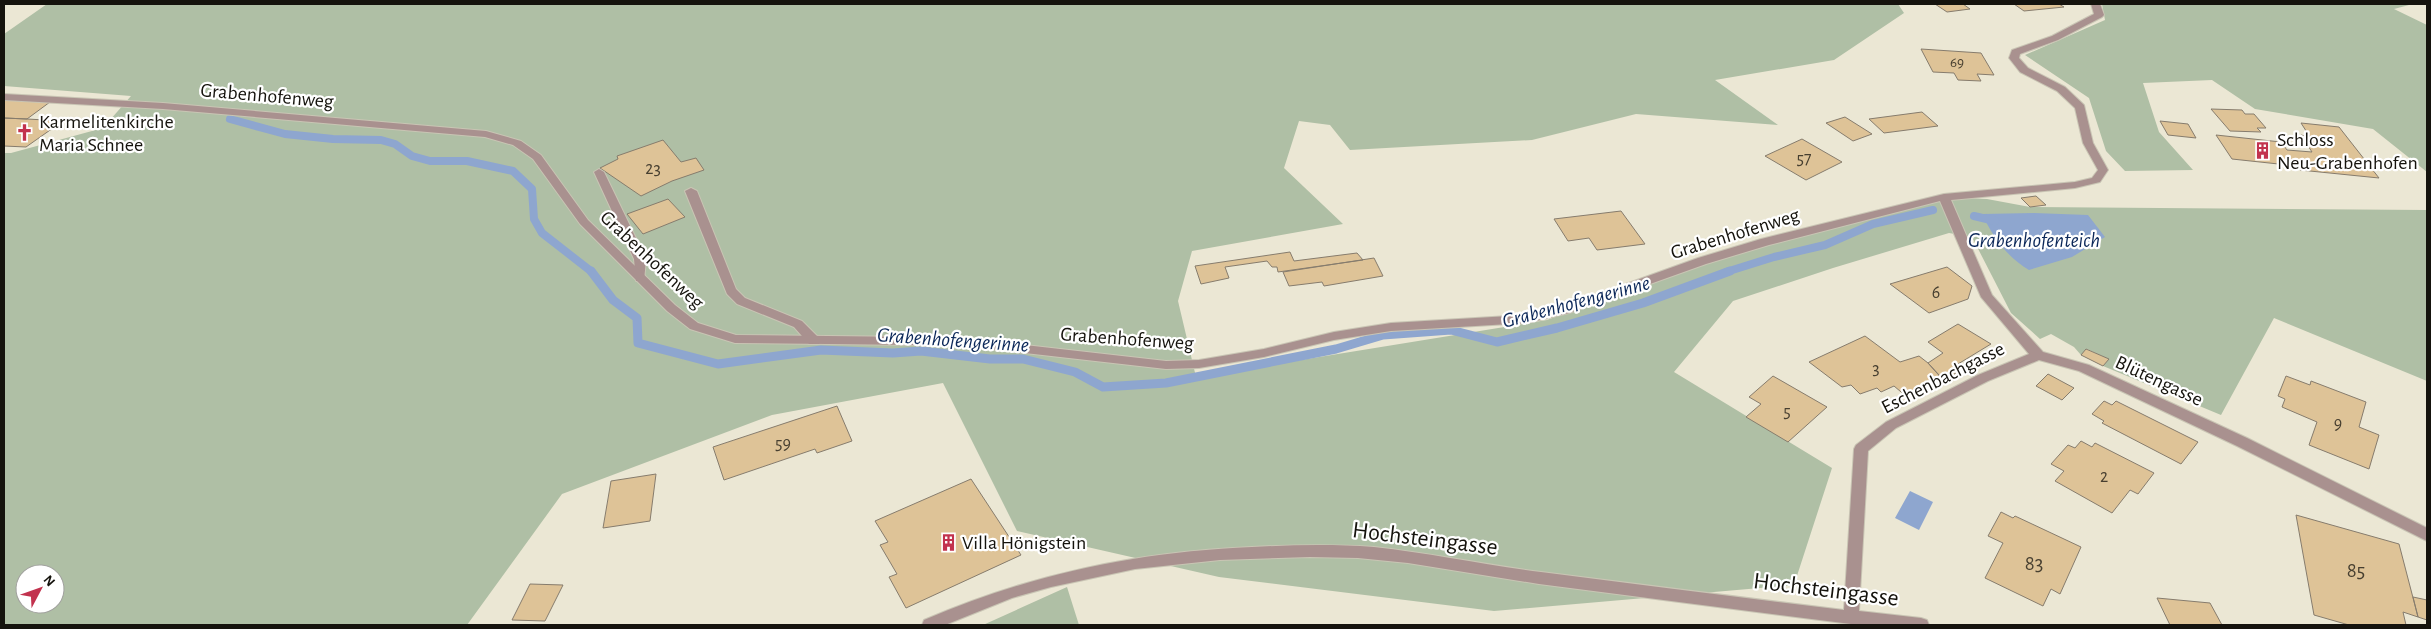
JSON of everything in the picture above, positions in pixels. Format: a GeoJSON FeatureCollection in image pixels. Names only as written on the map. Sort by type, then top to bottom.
{"type":"FeatureCollection","features":[{"type":"Feature","properties":{"kind":"street","name":"Grabenhofenweg"},"geometry":{"type":"LineString","coordinates":[[4,97],[163,106],[486,134],[517,143],[537,157],[584,222],[671,308],[694,326],[735,339],[915,341],[990,345],[1166,365],[1199,364],[1264,353],[1334,336],[1391,327],[1528,319],[1565,310],[1702,261],[1765,242],[1944,197],[2075,185],[2096,180],[2103,170],[2088,143],[2080,107],[2061,89],[2024,70],[2014,58],[2015,52],[2055,38],[2099,15],[2096,4]]}},
{"type":"Feature","properties":{"kind":"street"},"geometry":{"type":"LineString","coordinates":[[599,172],[640,259],[640,278]]}},
{"type":"Feature","properties":{"kind":"street"},"geometry":{"type":"LineString","coordinates":[[691,192],[731,292],[741,301],[798,324],[814,341]]}},
{"type":"Feature","properties":{"kind":"street"},"geometry":{"type":"LineString","coordinates":[[1944,197],[1987,297],[2038,355]]}},
{"type":"Feature","properties":{"kind":"street","name":"Blütengasse"},"geometry":{"type":"LineString","coordinates":[[2038,355],[2084,368],[2242,442],[2427,535]]}},
{"type":"Feature","properties":{"kind":"street","name":"Eschenbachgasse"},"geometry":{"type":"LineString","coordinates":[[1851,618],[1861,449],[1890,424],[1983,378],[2038,355]]}},
{"type":"Feature","properties":{"kind":"street","name":"Hochsteingasse"},"geometry":{"type":"LineString","coordinates":[[930,625],[1013,591],[1046,581],[1138,562],[1224,553],[1317,550],[1389,555],[1518,575],[1851,618],[1921,625]]}},
{"type":"Feature","properties":{"kind":"green space"},"geometry":{"type":"Polygon","coordinates":[[[47,4],[1898,4],[1904,13],[1834,60],[1715,80],[1778,125],[1636,114],[1532,140],[1350,150],[1330,125],[1299,121],[1284,168],[1343,224],[1192,251],[1178,301],[1196,377],[1547,320],[1702,261],[1944,197],[1987,199],[2030,207],[2427,210],[2427,381],[2274,318],[2221,415],[2103,366],[2108,359],[2087,349],[2081,355],[2074,347],[2051,334],[2040,339],[2011,313],[1972,237],[1949,233],[1733,301],[1674,372],[1832,468],[1794,585],[1494,611],[1219,577],[1017,531],[943,383],[772,415],[562,494],[467,625],[4,625],[4,153],[11,153],[103,128],[131,96],[4,86],[4,34],[47,4]]]}},
{"type":"Feature","properties":{"kind":"green space"},"geometry":{"type":"Polygon","coordinates":[[[2102,4],[2408,4],[2394,9],[2427,25],[2427,172],[2373,129],[2255,109],[2212,80],[2143,83],[2159,132],[2193,170],[2125,171],[2106,151],[2089,98],[2025,55],[2105,20],[2102,4]]]}},
{"type":"Feature","properties":{"kind":"green space"},"geometry":{"type":"Polygon","coordinates":[[[1067,587],[1079,625],[983,625],[1067,587]]]}},
{"type":"Feature","properties":{"kind":"water","name":"Grabenhofenteich"},"geometry":{"type":"Polygon","coordinates":[[[1982,214],[2088,215],[2105,237],[2072,257],[2029,270],[2001,246],[1982,214]]]}},
{"type":"Feature","properties":{"kind":"water"},"geometry":{"type":"Polygon","coordinates":[[[1910,491],[1933,502],[1919,530],[1895,518],[1910,491]]]}},
{"type":"Feature","properties":{"kind":"building"},"geometry":{"type":"Polygon","coordinates":[[[1935,4],[1963,4],[1970,9],[1947,12],[1935,4]]]}},
{"type":"Feature","properties":{"kind":"building"},"geometry":{"type":"Polygon","coordinates":[[[2014,4],[2059,4],[2064,7],[2024,11],[2014,4]]]}},
{"type":"Feature","properties":{"kind":"building"},"geometry":{"type":"Polygon","coordinates":[[[1921,49],[1981,53],[1994,75],[1977,74],[1981,81],[1958,80],[1954,73],[1933,72],[1921,49]]]}},
{"type":"Feature","properties":{"kind":"building"},"geometry":{"type":"Polygon","coordinates":[[[4,100],[50,102],[27,119],[4,118],[4,100]]]}},
{"type":"Feature","properties":{"kind":"building"},"geometry":{"type":"Polygon","coordinates":[[[2211,109],[2242,110],[2245,114],[2254,114],[2266,128],[2257,128],[2261,132],[2230,131],[2211,109]]]}},
{"type":"Feature","properties":{"kind":"building"},"geometry":{"type":"Polygon","coordinates":[[[1922,112],[1938,126],[1884,133],[1869,119],[1922,112]]]}},
{"type":"Feature","properties":{"kind":"building"},"geometry":{"type":"Polygon","coordinates":[[[1845,117],[1872,134],[1853,141],[1826,123],[1845,117]]]}},
{"type":"Feature","properties":{"kind":"building","name":"Karmelitenkirche Maria Schnee"},"geometry":{"type":"Polygon","coordinates":[[[4,118],[63,121],[26,147],[4,146],[4,118]]]}},
{"type":"Feature","properties":{"kind":"building"},"geometry":{"type":"Polygon","coordinates":[[[2160,121],[2188,124],[2196,138],[2168,135],[2160,121]]]}},
{"type":"Feature","properties":{"kind":"building","name":"Schloss Neu-Grabenhofen"},"geometry":{"type":"Polygon","coordinates":[[[2301,123],[2339,127],[2379,178],[2300,170],[2297,166],[2232,159],[2216,135],[2281,142],[2287,150],[2312,152],[2301,135],[2310,137],[2301,123]]]}},
{"type":"Feature","properties":{"kind":"building"},"geometry":{"type":"Polygon","coordinates":[[[1802,139],[1842,162],[1806,180],[1765,156],[1802,139]]]}},
{"type":"Feature","properties":{"kind":"building"},"geometry":{"type":"Polygon","coordinates":[[[663,140],[681,162],[696,158],[704,170],[672,181],[641,196],[600,168],[618,159],[617,156],[663,140]]]}},
{"type":"Feature","properties":{"kind":"building"},"geometry":{"type":"Polygon","coordinates":[[[2036,196],[2046,205],[2030,207],[2021,198],[2036,196]]]}},
{"type":"Feature","properties":{"kind":"building"},"geometry":{"type":"Polygon","coordinates":[[[668,199],[685,217],[643,234],[627,214],[668,199]]]}},
{"type":"Feature","properties":{"kind":"building"},"geometry":{"type":"Polygon","coordinates":[[[1621,211],[1645,244],[1597,250],[1589,238],[1568,241],[1554,219],[1621,211]]]}},
{"type":"Feature","properties":{"kind":"building"},"geometry":{"type":"Polygon","coordinates":[[[1290,252],[1294,261],[1357,253],[1363,260],[1278,272],[1277,267],[1272,267],[1267,261],[1225,267],[1229,278],[1201,284],[1195,266],[1290,252]]]}},
{"type":"Feature","properties":{"kind":"building"},"geometry":{"type":"Polygon","coordinates":[[[1374,258],[1383,276],[1324,286],[1322,282],[1289,286],[1283,272],[1374,258]]]}},
{"type":"Feature","properties":{"kind":"building"},"geometry":{"type":"Polygon","coordinates":[[[1947,267],[1972,286],[1968,299],[1929,313],[1890,284],[1947,267]]]}},
{"type":"Feature","properties":{"kind":"building"},"geometry":{"type":"Polygon","coordinates":[[[1958,324],[1991,344],[1958,364],[1963,368],[1944,381],[1928,363],[1943,353],[1928,342],[1958,324]]]}},
{"type":"Feature","properties":{"kind":"building"},"geometry":{"type":"Polygon","coordinates":[[[1865,336],[1900,362],[1919,356],[1940,376],[1907,397],[1894,386],[1881,392],[1877,388],[1860,394],[1851,385],[1842,387],[1809,362],[1865,336]]]}},
{"type":"Feature","properties":{"kind":"building"},"geometry":{"type":"Polygon","coordinates":[[[2086,349],[2109,359],[2103,366],[2081,355],[2086,349]]]}},
{"type":"Feature","properties":{"kind":"building"},"geometry":{"type":"Polygon","coordinates":[[[2048,374],[2074,388],[2062,400],[2036,386],[2048,374]]]}},
{"type":"Feature","properties":{"kind":"building"},"geometry":{"type":"Polygon","coordinates":[[[1773,376],[1827,407],[1788,442],[1746,417],[1761,404],[1749,397],[1773,376]]]}},
{"type":"Feature","properties":{"kind":"building"},"geometry":{"type":"Polygon","coordinates":[[[2286,376],[2310,385],[2311,381],[2366,402],[2359,427],[2379,435],[2369,469],[2309,445],[2317,422],[2282,407],[2285,399],[2278,396],[2286,376]]]}},
{"type":"Feature","properties":{"kind":"building"},"geometry":{"type":"Polygon","coordinates":[[[2104,401],[2112,405],[2116,401],[2198,442],[2181,464],[2102,423],[2104,421],[2092,414],[2104,401]]]}},
{"type":"Feature","properties":{"kind":"building"},"geometry":{"type":"Polygon","coordinates":[[[837,406],[852,441],[817,453],[815,449],[724,480],[713,447],[837,406]]]}},
{"type":"Feature","properties":{"kind":"building"},"geometry":{"type":"Polygon","coordinates":[[[2081,441],[2092,447],[2095,443],[2154,473],[2138,494],[2130,490],[2112,513],[2055,481],[2064,471],[2051,464],[2068,445],[2075,448],[2081,441]]]}},
{"type":"Feature","properties":{"kind":"building"},"geometry":{"type":"Polygon","coordinates":[[[656,474],[650,521],[603,528],[611,481],[656,474]]]}},
{"type":"Feature","properties":{"kind":"building","name":"Villa Hönigstein"},"geometry":{"type":"Polygon","coordinates":[[[971,479],[1021,555],[906,608],[889,577],[897,574],[880,545],[888,542],[875,521],[971,479]]]}},
{"type":"Feature","properties":{"kind":"building"},"geometry":{"type":"Polygon","coordinates":[[[2001,512],[2013,518],[2015,516],[2081,547],[2060,594],[2051,589],[2043,606],[1985,578],[2003,543],[1988,536],[2001,512]]]}},
{"type":"Feature","properties":{"kind":"building"},"geometry":{"type":"Polygon","coordinates":[[[2296,515],[2399,544],[2418,617],[2403,612],[2406,625],[2349,625],[2314,615],[2296,515]]]}},
{"type":"Feature","properties":{"kind":"building"},"geometry":{"type":"Polygon","coordinates":[[[530,584],[563,585],[545,621],[512,620],[530,584]]]}},
{"type":"Feature","properties":{"kind":"building"},"geometry":{"type":"Polygon","coordinates":[[[2413,597],[2427,600],[2427,620],[2418,617],[2413,597]]]}},
{"type":"Feature","properties":{"kind":"building"},"geometry":{"type":"Polygon","coordinates":[[[2157,598],[2210,603],[2222,625],[2170,625],[2157,598]]]}},
{"type":"Feature","properties":{"kind":"waterway","name":"Grabenhofengerinne"},"geometry":{"type":"LineString","coordinates":[[230,119],[285,134],[333,139],[381,140],[395,144],[412,156],[430,161],[467,161],[513,171],[532,189],[534,219],[542,233],[591,272]]}},
{"type":"Feature","properties":{"kind":"waterway","name":"Grabenhofengerinne"},"geometry":{"type":"LineString","coordinates":[[1726,272],[1774,257],[1825,245],[1873,224],[1933,210]]}},
{"type":"Feature","properties":{"kind":"waterway","name":"Grabenhofengerinne"},"geometry":{"type":"LineString","coordinates":[[1974,216],[1995,221]]}},
{"type":"Feature","properties":{"kind":"waterway","name":"Grabenhofengerinne"},"geometry":{"type":"LineString","coordinates":[[591,272],[613,300],[637,318],[638,343],[718,364],[821,350],[893,353],[921,351],[990,359],[1023,359],[1075,372],[1103,387],[1166,383],[1336,349],[1383,335],[1451,330],[1497,342],[1557,328],[1643,303],[1730,271]]}},
{"type":"Feature","properties":{"kind":"place","name":"Karmelitenkirche Maria Schnee"},"geometry":{"type":"Point","coordinates":[25,133]}},
{"type":"Feature","properties":{"kind":"place","name":"Schloss Neu-Grabenhofen"},"geometry":{"type":"Point","coordinates":[2263,151]}},
{"type":"Feature","properties":{"kind":"place","name":"Villa Hönigstein"},"geometry":{"type":"Point","coordinates":[948,543]}}]}
